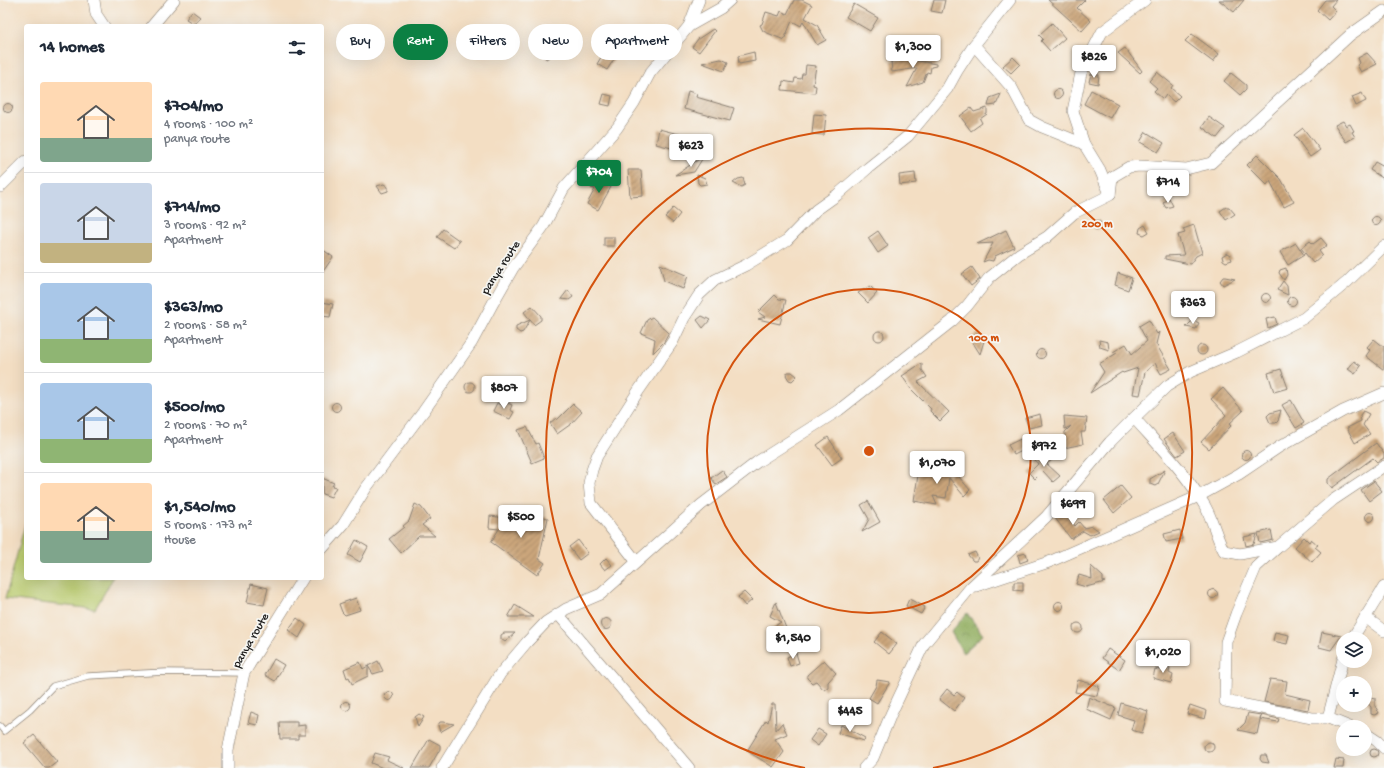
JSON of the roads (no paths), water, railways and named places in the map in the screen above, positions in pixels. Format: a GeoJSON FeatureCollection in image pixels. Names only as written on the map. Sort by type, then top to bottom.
{"type":"FeatureCollection","features":[{"type":"Feature","properties":{"kind":"street"},"geometry":{"type":"LineString","coordinates":[[94,0],[96,14],[103,24]]}},
{"type":"Feature","properties":{"kind":"street"},"geometry":{"type":"LineString","coordinates":[[154,24],[174,0]]}},
{"type":"Feature","properties":{"kind":"street","name":"panya route"},"geometry":{"type":"LineString","coordinates":[[324,547],[343,526],[366,488],[423,412],[472,342],[513,268],[542,227],[564,188],[617,128],[634,103],[650,73],[689,26],[700,0]]}},
{"type":"Feature","properties":{"kind":"street"},"geometry":{"type":"LineString","coordinates":[[689,26],[721,8],[730,0]]}},
{"type":"Feature","properties":{"kind":"street"},"geometry":{"type":"LineString","coordinates":[[636,561],[591,503],[589,483],[597,456],[639,390],[673,341],[684,318],[699,295],[714,280],[746,265],[787,240],[816,210],[837,195],[908,136],[947,89],[974,45],[1010,0]]}},
{"type":"Feature","properties":{"kind":"street"},"geometry":{"type":"LineString","coordinates":[[1110,195],[1100,170],[1084,144],[1073,111],[1081,73],[1102,32],[1144,0]]}},
{"type":"Feature","properties":{"kind":"street"},"geometry":{"type":"LineString","coordinates":[[1110,195],[1112,177],[1129,168],[1152,165],[1186,169],[1211,163],[1350,35],[1384,11]]}},
{"type":"Feature","properties":{"kind":"street"},"geometry":{"type":"LineString","coordinates":[[974,45],[1012,88],[1029,120],[1042,127],[1084,144]]}},
{"type":"Feature","properties":{"kind":"street"},"geometry":{"type":"LineString","coordinates":[[0,187],[24,163]]}},
{"type":"Feature","properties":{"kind":"street"},"geometry":{"type":"LineString","coordinates":[[442,768],[500,674],[546,622],[558,614],[601,594],[636,561],[701,505],[758,462],[839,410],[952,321],[967,306],[989,278],[1019,254],[1047,236],[1074,213],[1110,195]]}},
{"type":"Feature","properties":{"kind":"street"},"geometry":{"type":"LineString","coordinates":[[864,768],[873,758],[891,714],[924,644],[972,587],[1046,518],[1110,442],[1167,386],[1190,372],[1237,352],[1304,318],[1347,282],[1384,246]]}},
{"type":"Feature","properties":{"kind":"street"},"geometry":{"type":"LineString","coordinates":[[972,587],[1049,562],[1199,496],[1343,410],[1384,393]]}},
{"type":"Feature","properties":{"kind":"street"},"geometry":{"type":"LineString","coordinates":[[1134,418],[1170,458],[1199,496],[1206,508],[1224,551],[1240,554],[1278,547]]}},
{"type":"Feature","properties":{"kind":"street"},"geometry":{"type":"LineString","coordinates":[[1336,721],[1328,718],[1312,718],[1225,701],[1226,642],[1256,567],[1333,500],[1372,472],[1383,468]]}},
{"type":"Feature","properties":{"kind":"street","name":"panya route"},"geometry":{"type":"LineString","coordinates":[[228,768],[228,750],[244,673],[302,580]]}},
{"type":"Feature","properties":{"kind":"street"},"geometry":{"type":"LineString","coordinates":[[1356,632],[1384,587]]}},
{"type":"Feature","properties":{"kind":"street"},"geometry":{"type":"LineString","coordinates":[[558,614],[689,768]]}},
{"type":"Feature","properties":{"kind":"street"},"geometry":{"type":"LineString","coordinates":[[1365,617],[1384,630]]}},
{"type":"Feature","properties":{"kind":"street"},"geometry":{"type":"LineString","coordinates":[[1328,718],[1341,668]]}},
{"type":"Feature","properties":{"kind":"street"},"geometry":{"type":"LineString","coordinates":[[1372,737],[1377,740],[1384,748]]}},
{"type":"Feature","properties":{"kind":"lane"},"geometry":{"type":"LineString","coordinates":[[0,726],[4,731],[30,710],[53,686],[88,676],[166,672],[244,673]]}}]}
